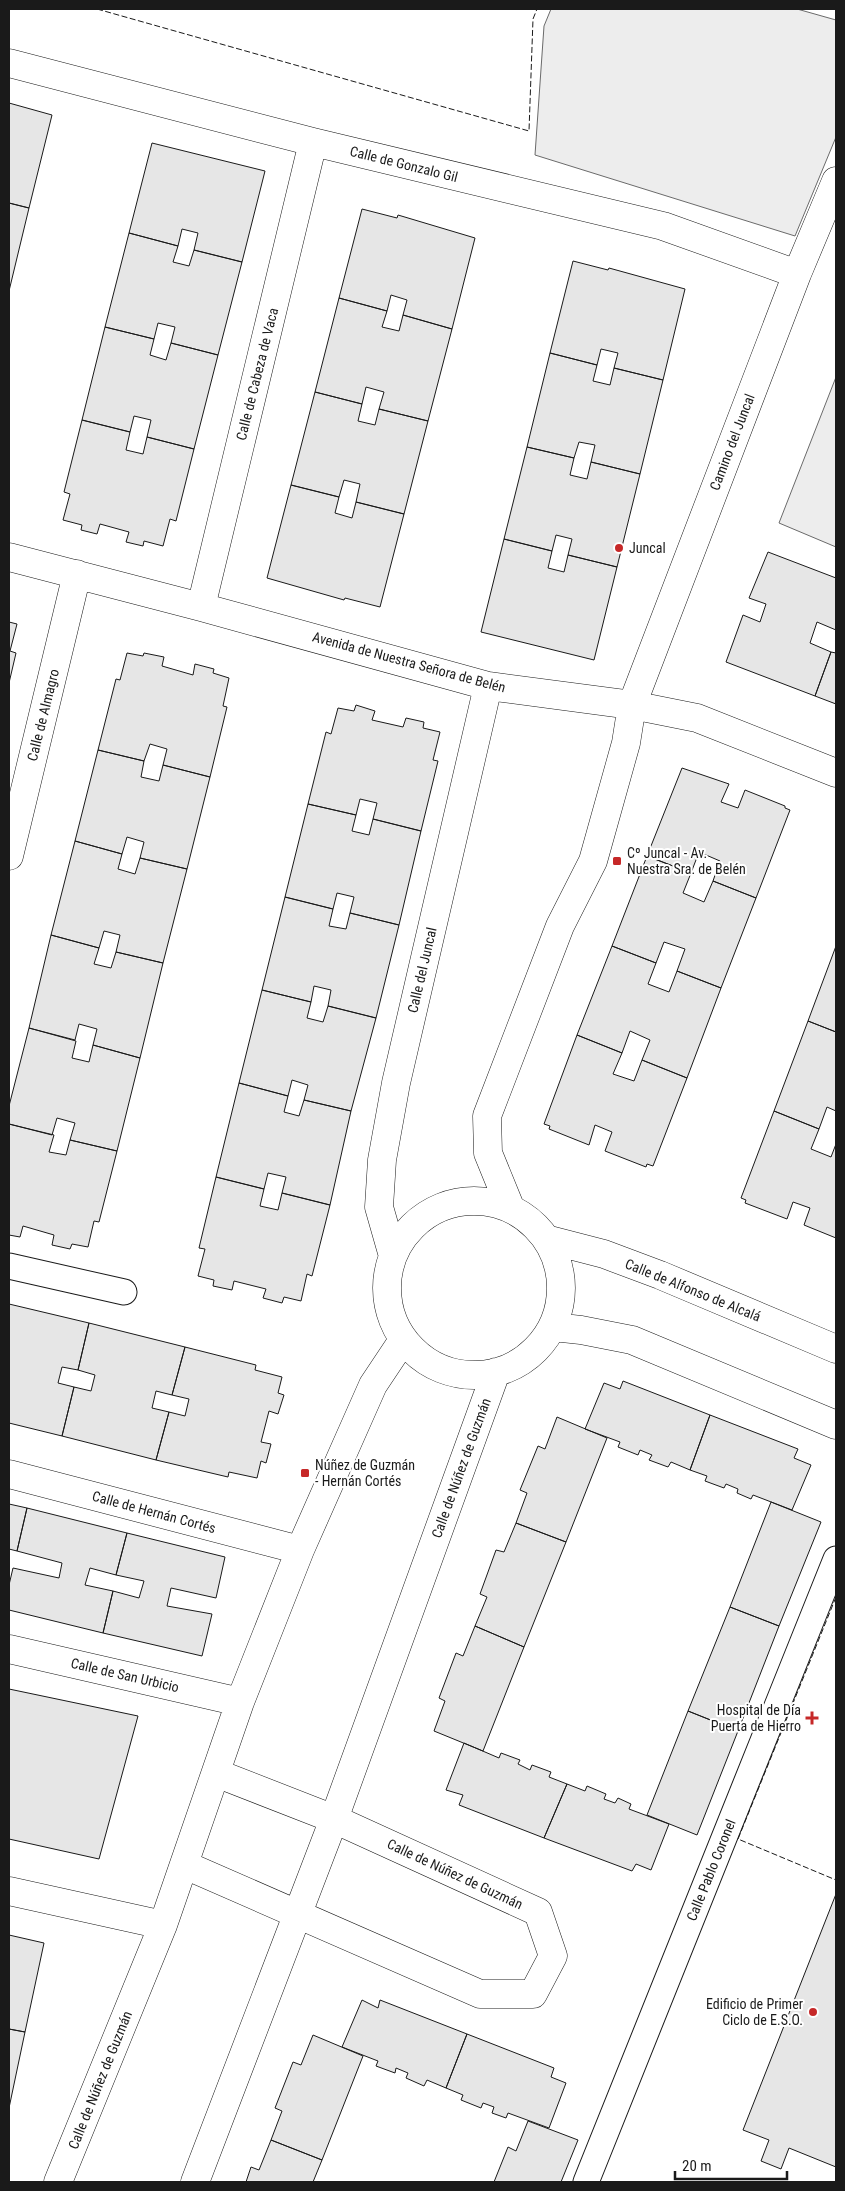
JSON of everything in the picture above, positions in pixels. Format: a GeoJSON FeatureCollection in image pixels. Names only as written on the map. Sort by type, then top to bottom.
{"type":"FeatureCollection","features":[{"type":"Feature","properties":{"kind":"street","name":"Calle de Gonzalo Gil"},"geometry":{"type":"LineString","coordinates":[[9,63],[313,142],[663,226],[797,274]]}},
{"type":"Feature","properties":{"kind":"street","name":"Calle de Cabeza de Vaca"},"geometry":{"type":"LineString","coordinates":[[201,607],[313,142]]}},
{"type":"Feature","properties":{"kind":"street","name":"Camino del Juncal"},"geometry":{"type":"LineString","coordinates":[[632,705],[797,274],[836,182]]}},
{"type":"Feature","properties":{"kind":"street","name":"Avenida de Nuestra Señora de Belén"},"geometry":{"type":"LineString","coordinates":[[9,557],[201,607],[488,686],[632,705],[696,718],[836,773]]}},
{"type":"Feature","properties":{"kind":"street","name":"Calle de Almagro"},"geometry":{"type":"LineString","coordinates":[[9,856],[77,574]]}},
{"type":"Feature","properties":{"kind":"street","name":"Calle del Juncal"},"geometry":{"type":"LineString","coordinates":[[392,1256],[379,1207],[382,1160],[396,1083],[488,686]]}},
{"type":"Feature","properties":{"kind":"street"},"geometry":{"type":"LineString","coordinates":[[510,1207],[488,1153],[487,1116],[560,926],[593,861],[626,743],[632,705]]}},
{"type":"Feature","properties":{"kind":"street"},"geometry":{"type":"LineString","coordinates":[[483,1200],[510,1207],[534,1223],[551,1245],[560,1272],[561,1300],[553,1327],[536,1351],[511,1368],[482,1376],[452,1373],[425,1361],[403,1340],[390,1313],[387,1283],[392,1256],[407,1232],[428,1213],[455,1202],[483,1200]]}},
{"type":"Feature","properties":{"kind":"street","name":"Calle de Alfonso de Alcalá"},"geometry":{"type":"LineString","coordinates":[[546,1239],[604,1254],[660,1275],[836,1349]]}},
{"type":"Feature","properties":{"kind":"street"},"geometry":{"type":"LineString","coordinates":[[9,1266],[124,1292]]}},
{"type":"Feature","properties":{"kind":"street"},"geometry":{"type":"LineString","coordinates":[[553,1327],[581,1330],[632,1340],[836,1425]]}},
{"type":"Feature","properties":{"kind":"street","name":"Calle de Núñez de Guzmán"},"geometry":{"type":"LineString","coordinates":[[58,2182],[163,1925],[240,1702],[300,1550],[373,1385],[403,1340]]}},
{"type":"Feature","properties":{"kind":"street","name":"Calle de Núñez de Guzmán"},"geometry":{"type":"LineString","coordinates":[[195,2182],[334,1819],[496,1372]]}},
{"type":"Feature","properties":{"kind":"street","name":"Calle de Hernán Cortés"},"geometry":{"type":"LineString","coordinates":[[9,1474],[300,1550]]}},
{"type":"Feature","properties":{"kind":"street","name":"Calle Pablo Coronel"},"geometry":{"type":"LineString","coordinates":[[586,2182],[836,1559]]}},
{"type":"Feature","properties":{"kind":"street","name":"Calle de San Urbicio"},"geometry":{"type":"LineString","coordinates":[[9,1648],[240,1702]]}},
{"type":"Feature","properties":{"kind":"street","name":"Calle de Núñez de Guzmán"},"geometry":{"type":"LineString","coordinates":[[184,1865],[480,1994],[532,1994],[553,1956],[538,1912],[334,1819],[216,1773]]}},
{"type":"Feature","properties":{"kind":"street"},"geometry":{"type":"LineString","coordinates":[[9,1890],[163,1925]]}},
{"type":"Feature","properties":{"kind":"shaded area"},"geometry":{"type":"Polygon","coordinates":[[[551,9],[797,9],[836,20],[836,137],[795,236],[535,155],[544,26],[551,9]]]}},
{"type":"Feature","properties":{"kind":"shaded area"},"geometry":{"type":"Polygon","coordinates":[[[836,377],[836,547],[779,523],[836,377]]]}},
{"type":"Feature","properties":{"kind":"building"},"geometry":{"type":"Polygon","coordinates":[[[9,103],[52,115],[29,208],[9,203],[9,103]]]}},
{"type":"Feature","properties":{"kind":"building"},"geometry":{"type":"Polygon","coordinates":[[[152,143],[265,171],[242,262],[194,250],[198,233],[182,229],[178,246],[129,233],[152,143]]]}},
{"type":"Feature","properties":{"kind":"building"},"geometry":{"type":"Polygon","coordinates":[[[9,203],[29,208],[9,291],[9,203]]]}},
{"type":"Feature","properties":{"kind":"building"},"geometry":{"type":"Polygon","coordinates":[[[362,209],[397,218],[398,215],[475,238],[452,329],[403,315],[407,300],[391,295],[387,311],[339,298],[362,209]]]}},
{"type":"Feature","properties":{"kind":"building"},"geometry":{"type":"Polygon","coordinates":[[[129,233],[178,246],[173,262],[189,266],[194,250],[242,262],[218,355],[171,343],[175,327],[158,323],[154,339],[105,327],[129,233]]]}},
{"type":"Feature","properties":{"kind":"building"},"geometry":{"type":"Polygon","coordinates":[[[573,261],[608,270],[609,268],[685,289],[663,380],[614,368],[618,353],[601,349],[597,365],[550,353],[573,261]]]}},
{"type":"Feature","properties":{"kind":"building"},"geometry":{"type":"Polygon","coordinates":[[[339,298],[387,311],[382,327],[399,331],[403,315],[452,329],[428,421],[379,409],[384,392],[366,387],[362,404],[315,392],[339,298]]]}},
{"type":"Feature","properties":{"kind":"building"},"geometry":{"type":"Polygon","coordinates":[[[105,327],[154,339],[150,355],[166,360],[171,343],[218,355],[194,449],[147,437],[151,420],[134,416],[130,432],[82,420],[105,327]]]}},
{"type":"Feature","properties":{"kind":"building"},"geometry":{"type":"Polygon","coordinates":[[[550,353],[597,365],[593,381],[610,385],[614,368],[663,380],[640,474],[591,462],[595,445],[579,442],[574,458],[527,447],[550,353]]]}},
{"type":"Feature","properties":{"kind":"building"},"geometry":{"type":"Polygon","coordinates":[[[315,392],[362,404],[358,421],[375,425],[379,409],[428,421],[404,514],[356,502],[360,484],[344,480],[339,497],[291,485],[315,392]]]}},
{"type":"Feature","properties":{"kind":"building"},"geometry":{"type":"Polygon","coordinates":[[[82,420],[130,432],[126,450],[143,454],[147,437],[194,449],[176,521],[170,519],[163,546],[144,541],[143,546],[126,542],[129,532],[100,524],[97,534],[81,530],[82,525],[63,520],[70,494],[64,492],[82,420]]]}},
{"type":"Feature","properties":{"kind":"building"},"geometry":{"type":"Polygon","coordinates":[[[527,447],[574,458],[570,475],[587,479],[591,462],[640,474],[617,567],[568,555],[572,539],[556,535],[552,551],[504,539],[527,447]]]}},
{"type":"Feature","properties":{"kind":"building"},"geometry":{"type":"Polygon","coordinates":[[[291,485],[339,497],[335,513],[352,518],[356,502],[404,514],[380,607],[345,598],[344,600],[267,578],[291,485]]]}},
{"type":"Feature","properties":{"kind":"building"},"geometry":{"type":"Polygon","coordinates":[[[504,539],[552,551],[548,568],[564,572],[568,555],[617,567],[594,660],[481,632],[504,539]]]}},
{"type":"Feature","properties":{"kind":"building"},"geometry":{"type":"Polygon","coordinates":[[[768,552],[836,578],[836,630],[817,622],[810,643],[831,652],[815,696],[726,662],[743,615],[760,622],[766,604],[749,598],[768,552]]]}},
{"type":"Feature","properties":{"kind":"building"},"geometry":{"type":"Polygon","coordinates":[[[9,622],[17,624],[10,651],[16,653],[9,683],[9,622]]]}},
{"type":"Feature","properties":{"kind":"building"},"geometry":{"type":"Polygon","coordinates":[[[831,652],[836,653],[836,704],[815,696],[831,652]]]}},
{"type":"Feature","properties":{"kind":"building"},"geometry":{"type":"Polygon","coordinates":[[[127,653],[143,656],[144,653],[164,657],[162,666],[193,675],[195,664],[214,669],[213,673],[229,678],[223,706],[227,707],[210,777],[163,765],[167,749],[150,744],[144,761],[98,750],[116,679],[120,680],[127,653]]]}},
{"type":"Feature","properties":{"kind":"building"},"geometry":{"type":"Polygon","coordinates":[[[356,705],[375,711],[372,720],[403,727],[406,718],[424,722],[423,728],[440,732],[433,760],[438,761],[421,831],[373,819],[377,803],[360,799],[356,815],[308,804],[326,732],[331,734],[338,708],[354,711],[356,705]]]}},
{"type":"Feature","properties":{"kind":"building"},"geometry":{"type":"Polygon","coordinates":[[[98,750],[144,761],[141,777],[159,781],[163,765],[210,777],[187,869],[140,858],[144,842],[127,837],[122,854],[75,841],[98,750]]]}},
{"type":"Feature","properties":{"kind":"building"},"geometry":{"type":"Polygon","coordinates":[[[682,768],[729,784],[721,802],[738,808],[745,790],[785,806],[785,808],[790,810],[756,898],[713,881],[720,861],[699,852],[691,873],[647,856],[682,768]]]}},
{"type":"Feature","properties":{"kind":"building"},"geometry":{"type":"Polygon","coordinates":[[[308,804],[356,815],[352,831],[369,835],[373,819],[421,831],[399,925],[350,913],[354,897],[337,893],[333,909],[285,897],[308,804]]]}},
{"type":"Feature","properties":{"kind":"building"},"geometry":{"type":"Polygon","coordinates":[[[75,841],[122,854],[118,869],[135,874],[140,858],[187,869],[163,963],[116,952],[120,935],[104,931],[99,948],[51,935],[75,841]]]}},
{"type":"Feature","properties":{"kind":"building"},"geometry":{"type":"Polygon","coordinates":[[[647,856],[691,873],[683,893],[704,902],[713,881],[756,898],[721,988],[677,971],[685,949],[664,942],[656,963],[612,946],[647,856]]]}},
{"type":"Feature","properties":{"kind":"building"},"geometry":{"type":"Polygon","coordinates":[[[285,897],[333,909],[329,926],[346,929],[350,913],[399,925],[376,1018],[328,1006],[331,990],[314,986],[311,1002],[262,990],[285,897]]]}},
{"type":"Feature","properties":{"kind":"building"},"geometry":{"type":"Polygon","coordinates":[[[51,935],[99,948],[94,964],[111,968],[116,952],[163,963],[140,1058],[93,1045],[97,1029],[79,1024],[75,1040],[29,1028],[51,935]]]}},
{"type":"Feature","properties":{"kind":"building"},"geometry":{"type":"Polygon","coordinates":[[[612,946],[656,963],[648,984],[669,992],[677,971],[721,988],[687,1078],[642,1060],[650,1040],[630,1031],[622,1053],[577,1035],[612,946]]]}},
{"type":"Feature","properties":{"kind":"building"},"geometry":{"type":"Polygon","coordinates":[[[836,946],[836,1032],[808,1021],[836,946]]]}},
{"type":"Feature","properties":{"kind":"building"},"geometry":{"type":"Polygon","coordinates":[[[262,990],[311,1002],[307,1018],[323,1022],[328,1006],[376,1018],[351,1111],[304,1100],[308,1085],[292,1080],[288,1096],[239,1083],[262,990]]]}},
{"type":"Feature","properties":{"kind":"building"},"geometry":{"type":"Polygon","coordinates":[[[808,1021],[836,1032],[836,1111],[827,1107],[819,1129],[774,1111],[808,1021]]]}},
{"type":"Feature","properties":{"kind":"building"},"geometry":{"type":"Polygon","coordinates":[[[29,1028],[76,1041],[72,1058],[89,1062],[93,1045],[140,1058],[117,1151],[70,1140],[75,1123],[57,1118],[52,1135],[9,1124],[9,1106],[29,1028]]]}},
{"type":"Feature","properties":{"kind":"building"},"geometry":{"type":"Polygon","coordinates":[[[577,1035],[622,1053],[613,1074],[634,1081],[642,1060],[687,1078],[653,1166],[647,1164],[646,1167],[605,1151],[612,1132],[595,1125],[589,1145],[549,1129],[550,1126],[544,1124],[577,1035]]]}},
{"type":"Feature","properties":{"kind":"building"},"geometry":{"type":"Polygon","coordinates":[[[239,1083],[288,1096],[284,1112],[299,1116],[304,1100],[351,1111],[330,1205],[282,1193],[286,1177],[268,1173],[264,1189],[216,1177],[239,1083]]]}},
{"type":"Feature","properties":{"kind":"building"},"geometry":{"type":"Polygon","coordinates":[[[774,1111],[819,1129],[811,1149],[831,1157],[836,1144],[836,1238],[804,1225],[810,1208],[793,1202],[787,1219],[745,1203],[746,1200],[741,1198],[774,1111]]]}},
{"type":"Feature","properties":{"kind":"building"},"geometry":{"type":"Polygon","coordinates":[[[9,1124],[54,1135],[49,1152],[66,1155],[70,1140],[117,1151],[99,1222],[94,1221],[88,1247],[72,1244],[70,1249],[52,1245],[54,1235],[23,1226],[20,1237],[9,1235],[9,1124]]]}},
{"type":"Feature","properties":{"kind":"building"},"geometry":{"type":"Polygon","coordinates":[[[216,1177],[264,1189],[260,1206],[278,1210],[282,1193],[330,1205],[312,1276],[307,1274],[301,1301],[284,1297],[282,1303],[263,1298],[266,1289],[234,1281],[232,1290],[213,1286],[214,1280],[198,1276],[205,1249],[199,1248],[216,1177]]]}},
{"type":"Feature","properties":{"kind":"building"},"geometry":{"type":"Polygon","coordinates":[[[9,1304],[89,1323],[78,1370],[62,1367],[58,1383],[74,1387],[62,1436],[9,1423],[9,1304]]]}},
{"type":"Feature","properties":{"kind":"building"},"geometry":{"type":"Polygon","coordinates":[[[89,1323],[185,1347],[172,1395],[156,1391],[152,1408],[169,1412],[156,1460],[62,1436],[74,1387],[91,1391],[95,1375],[78,1370],[89,1323]]]}},
{"type":"Feature","properties":{"kind":"building"},"geometry":{"type":"Polygon","coordinates":[[[185,1347],[256,1365],[255,1370],[282,1377],[278,1393],[284,1395],[278,1414],[269,1411],[261,1442],[271,1444],[266,1463],[261,1461],[257,1478],[229,1472],[228,1477],[156,1460],[169,1412],[185,1416],[189,1399],[172,1395],[185,1347]]]}},
{"type":"Feature","properties":{"kind":"building"},"geometry":{"type":"Polygon","coordinates":[[[623,1381],[710,1415],[690,1470],[671,1462],[668,1467],[649,1460],[652,1455],[640,1450],[638,1455],[618,1447],[620,1442],[585,1429],[604,1383],[620,1389],[623,1381]]]}},
{"type":"Feature","properties":{"kind":"building"},"geometry":{"type":"Polygon","coordinates":[[[710,1415],[798,1449],[794,1458],[811,1465],[792,1510],[753,1495],[751,1499],[737,1493],[738,1489],[726,1484],[724,1488],[705,1481],[707,1476],[690,1470],[710,1415]]]}},
{"type":"Feature","properties":{"kind":"building"},"geometry":{"type":"Polygon","coordinates":[[[557,1417],[607,1438],[566,1542],[516,1523],[527,1493],[520,1490],[538,1446],[545,1449],[557,1417]]]}},
{"type":"Feature","properties":{"kind":"building"},"geometry":{"type":"Polygon","coordinates":[[[771,1502],[821,1522],[779,1626],[730,1607],[771,1502]]]}},
{"type":"Feature","properties":{"kind":"building"},"geometry":{"type":"Polygon","coordinates":[[[9,1504],[27,1508],[17,1551],[9,1549],[9,1504]]]}},
{"type":"Feature","properties":{"kind":"building"},"geometry":{"type":"Polygon","coordinates":[[[27,1508],[127,1533],[116,1575],[90,1568],[85,1585],[113,1591],[103,1633],[9,1610],[9,1585],[13,1568],[59,1578],[62,1563],[17,1551],[27,1508]]]}},
{"type":"Feature","properties":{"kind":"building"},"geometry":{"type":"Polygon","coordinates":[[[516,1523],[566,1542],[524,1647],[475,1626],[487,1597],[480,1594],[496,1550],[504,1552],[516,1523]]]}},
{"type":"Feature","properties":{"kind":"building"},"geometry":{"type":"Polygon","coordinates":[[[127,1533],[225,1557],[216,1598],[171,1588],[167,1606],[212,1614],[202,1656],[103,1633],[113,1591],[139,1598],[144,1581],[116,1575],[127,1533]]]}},
{"type":"Feature","properties":{"kind":"building"},"geometry":{"type":"Polygon","coordinates":[[[730,1607],[779,1626],[738,1731],[688,1711],[730,1607]]]}},
{"type":"Feature","properties":{"kind":"building"},"geometry":{"type":"Polygon","coordinates":[[[475,1626],[524,1647],[483,1751],[434,1731],[445,1701],[439,1698],[456,1653],[463,1656],[475,1626]]]}},
{"type":"Feature","properties":{"kind":"building"},"geometry":{"type":"Polygon","coordinates":[[[9,1689],[138,1716],[99,1859],[9,1839],[9,1689]]]}},
{"type":"Feature","properties":{"kind":"building"},"geometry":{"type":"Polygon","coordinates":[[[688,1711],[738,1731],[697,1835],[647,1815],[688,1711]]]}},
{"type":"Feature","properties":{"kind":"building"},"geometry":{"type":"Polygon","coordinates":[[[464,1743],[499,1758],[501,1753],[520,1760],[518,1764],[530,1770],[532,1765],[551,1772],[549,1777],[567,1784],[544,1838],[459,1805],[463,1795],[446,1790],[464,1743]]]}},
{"type":"Feature","properties":{"kind":"building"},"geometry":{"type":"Polygon","coordinates":[[[567,1784],[585,1791],[587,1786],[606,1794],[604,1799],[615,1803],[618,1798],[631,1804],[629,1809],[669,1824],[651,1870],[636,1864],[632,1871],[544,1838],[567,1784]]]}},
{"type":"Feature","properties":{"kind":"building","name":"Edificio de Primer Ciclo de E.S.O."},"geometry":{"type":"Polygon","coordinates":[[[836,1894],[836,2167],[789,2148],[781,2169],[761,2161],[769,2140],[743,2130],[836,1894]]]}},
{"type":"Feature","properties":{"kind":"building"},"geometry":{"type":"Polygon","coordinates":[[[9,1935],[44,1943],[25,2032],[9,2029],[9,1935]]]}},
{"type":"Feature","properties":{"kind":"building"},"geometry":{"type":"Polygon","coordinates":[[[362,2000],[378,2008],[380,2000],[467,2034],[446,2088],[427,2080],[424,2086],[406,2078],[408,2073],[396,2068],[395,2073],[376,2066],[378,2061],[342,2047],[362,2000]]]}},
{"type":"Feature","properties":{"kind":"building"},"geometry":{"type":"Polygon","coordinates":[[[9,2029],[25,2032],[9,2108],[9,2029]]]}},
{"type":"Feature","properties":{"kind":"building"},"geometry":{"type":"Polygon","coordinates":[[[467,2034],[554,2068],[551,2077],[566,2083],[549,2128],[508,2113],[506,2118],[492,2113],[494,2107],[483,2103],[481,2108],[461,2100],[463,2095],[446,2088],[467,2034]]]}},
{"type":"Feature","properties":{"kind":"building"},"geometry":{"type":"Polygon","coordinates":[[[313,2035],[363,2056],[322,2160],[271,2140],[282,2111],[275,2108],[293,2062],[301,2065],[313,2035]]]}},
{"type":"Feature","properties":{"kind":"building"},"geometry":{"type":"Polygon","coordinates":[[[528,2121],[578,2140],[561,2182],[494,2182],[508,2147],[516,2151],[528,2121]]]}},
{"type":"Feature","properties":{"kind":"building"},"geometry":{"type":"Polygon","coordinates":[[[271,2140],[322,2160],[313,2182],[246,2182],[251,2167],[259,2170],[271,2140]]]}},
{"type":"Feature","properties":{"kind":"fence"},"geometry":{"type":"LineString","coordinates":[[97,9],[529,131],[533,19],[537,9]]}},
{"type":"Feature","properties":{"kind":"fence"},"geometry":{"type":"LineString","coordinates":[[836,1597],[738,1839],[836,1880]]}},
{"type":"Feature","properties":{"kind":"place","name":"Juncal"},"geometry":{"type":"Point","coordinates":[619,548]}},
{"type":"Feature","properties":{"kind":"place","name":"Cº Juncal - Av. Nuestra Sra. de Belén"},"geometry":{"type":"Point","coordinates":[617,861]}},
{"type":"Feature","properties":{"kind":"place","name":"Núñez de Guzmán - Hernán Cortés"},"geometry":{"type":"Point","coordinates":[305,1473]}},
{"type":"Feature","properties":{"kind":"place","name":"Hospital de Día Puerta de Hierro"},"geometry":{"type":"Point","coordinates":[812,1718]}},
{"type":"Feature","properties":{"kind":"place","name":"Edificio de Primer Ciclo de E.S.O."},"geometry":{"type":"Point","coordinates":[813,2012]}}]}
